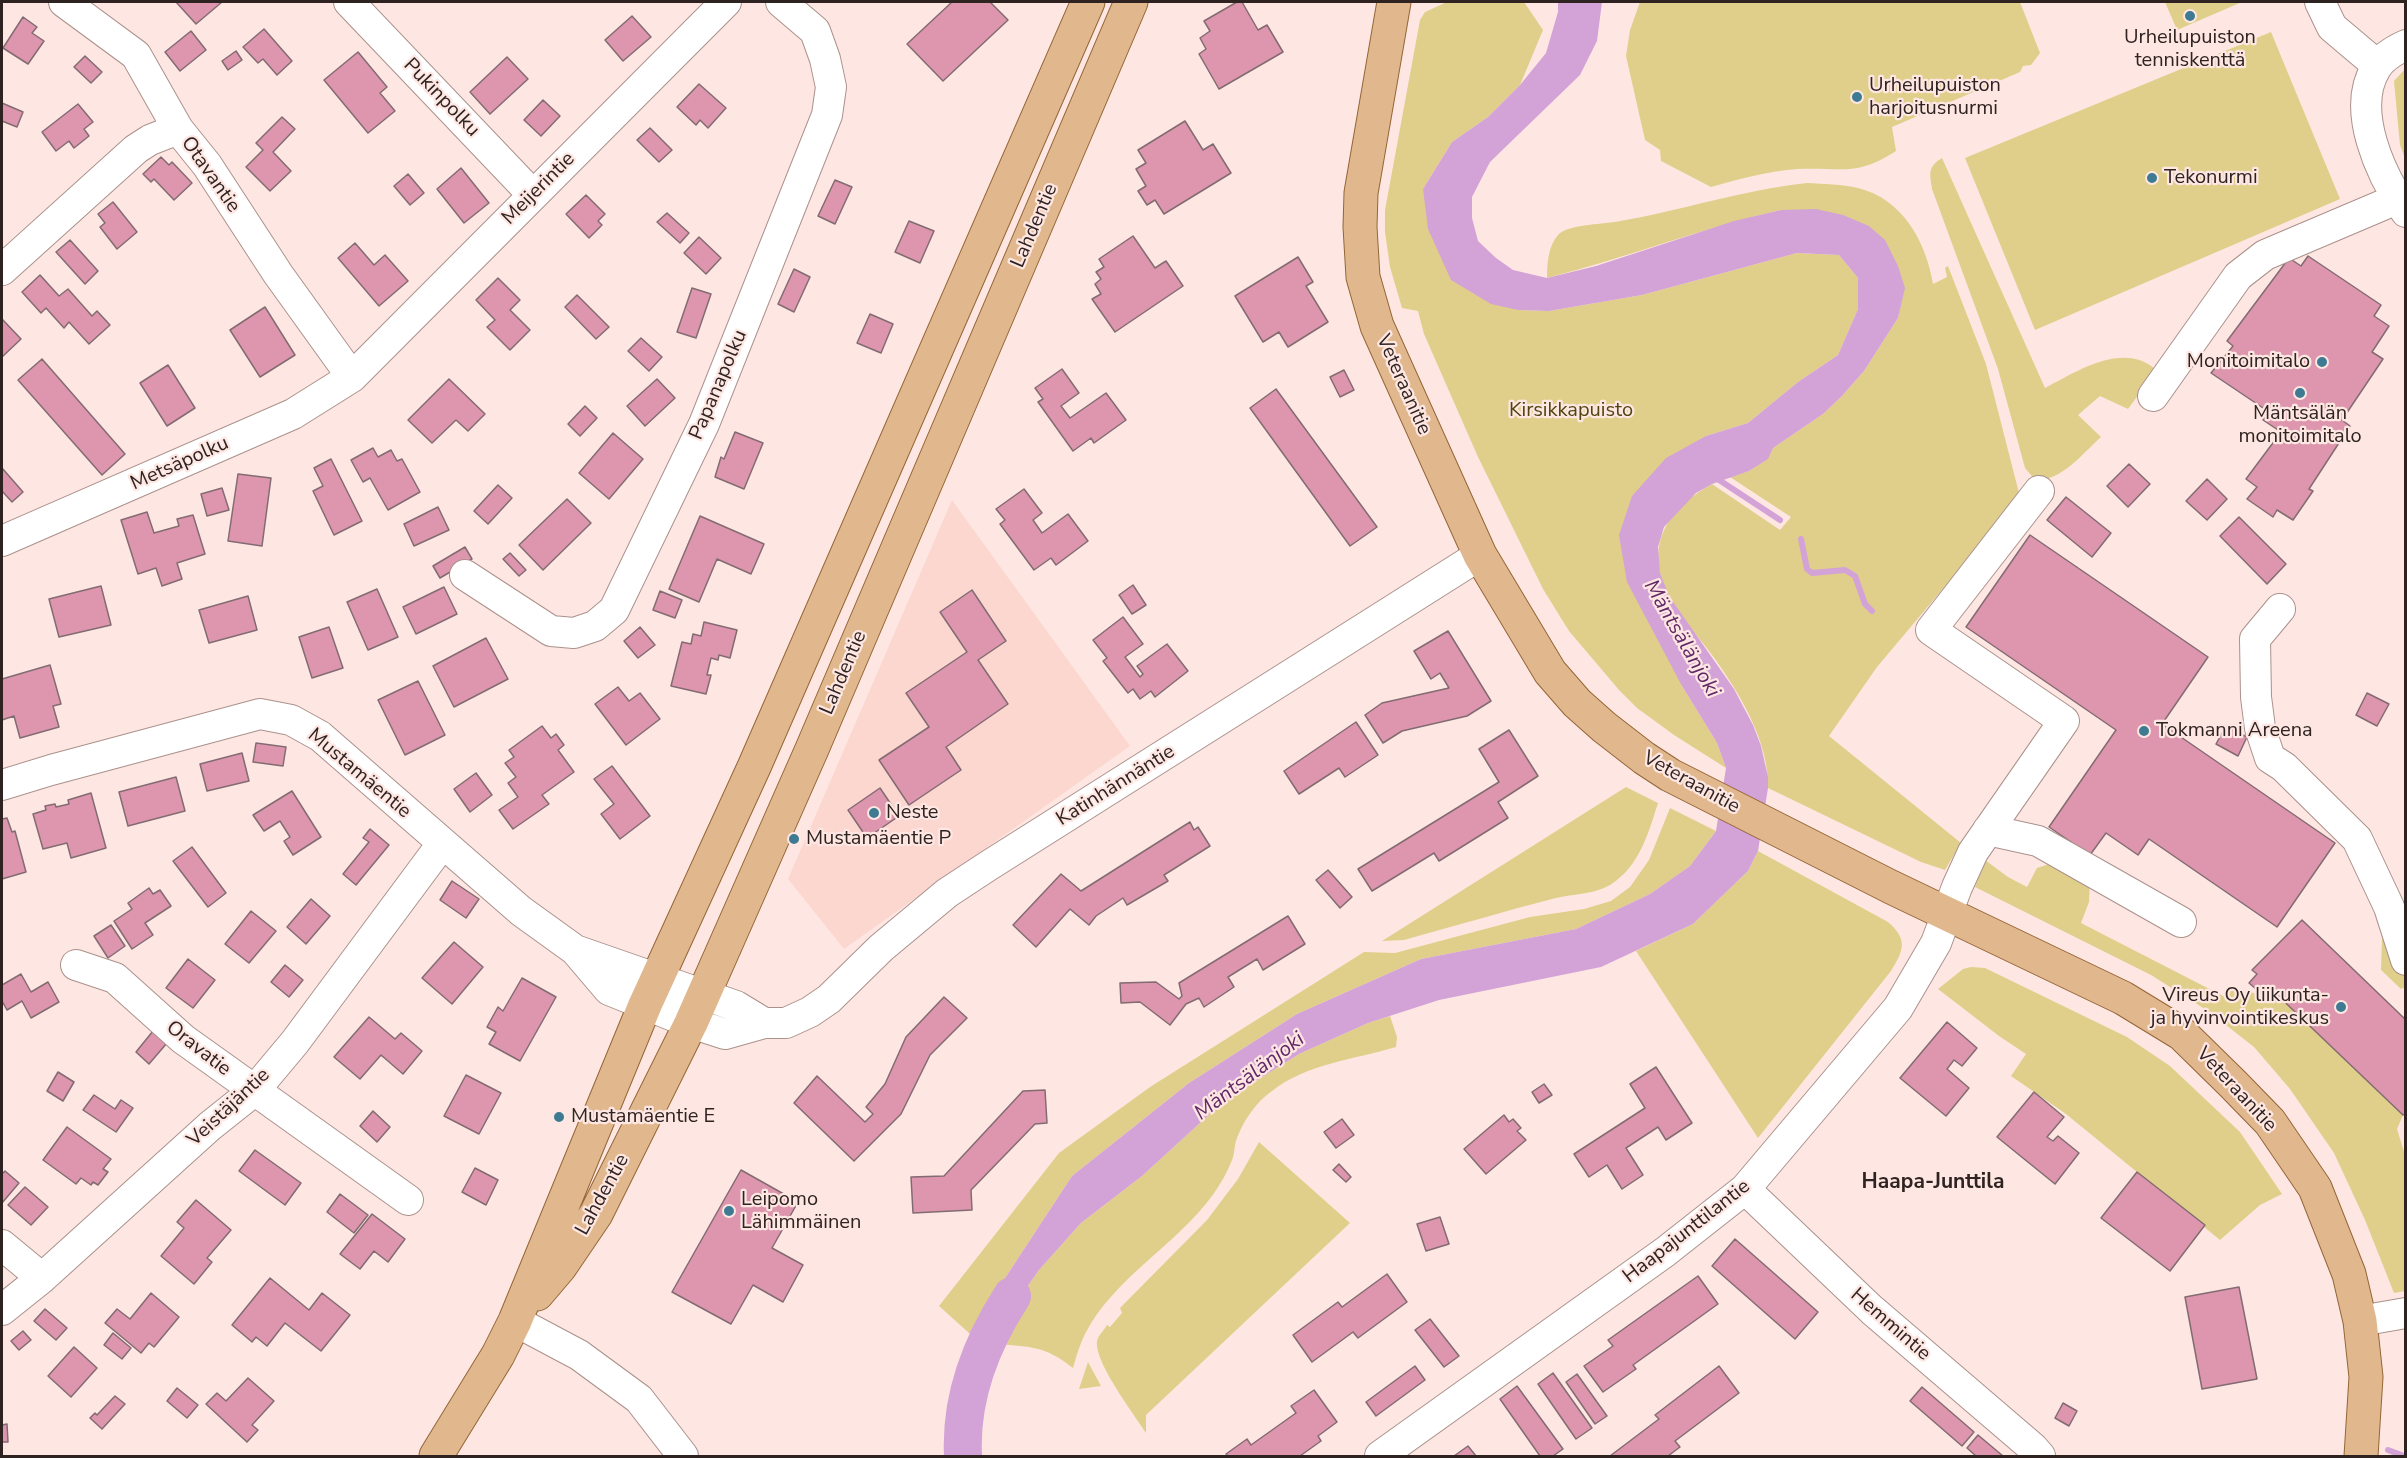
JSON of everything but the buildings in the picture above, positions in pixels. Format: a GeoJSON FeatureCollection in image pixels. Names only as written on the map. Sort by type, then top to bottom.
{"type":"FeatureCollection","features":[{"type":"Feature","properties":{"kind":"main road","name":"Lahdentie"},"geometry":{"type":"LineString","coordinates":[[436,1456],[498,1355],[515,1321],[651,992],[754,767],[1089,2]]}},
{"type":"Feature","properties":{"kind":"main road","name":"Lahdentie"},"geometry":{"type":"LineString","coordinates":[[515,1321],[560,1268],[596,1214],[704,994],[812,749],[1131,2]]}},
{"type":"Feature","properties":{"kind":"main road","name":"Veteraanitie"},"geometry":{"type":"LineString","coordinates":[[1394,2],[1361,193],[1360,227],[1363,277],[1377,326],[1392,363],[1480,555],[1550,672],[1577,703],[1644,758],[1670,775],[1822,853],[2123,998],[2182,1034],[2234,1084],[2270,1122],[2315,1188],[2349,1274],[2360,1322],[2366,1377],[2361,1456]]}},
{"type":"Feature","properties":{"kind":"street"},"geometry":{"type":"LineString","coordinates":[[64,2],[136,55],[178,129]]}},
{"type":"Feature","properties":{"kind":"street","name":"Pukinpolku"},"geometry":{"type":"LineString","coordinates":[[349,2],[533,195]]}},
{"type":"Feature","properties":{"kind":"street","name":"Papanapolku"},"geometry":{"type":"LineString","coordinates":[[465,574],[551,631],[574,633],[595,626],[614,610],[704,424],[827,115],[831,87],[825,59],[815,31],[781,2]]}},
{"type":"Feature","properties":{"kind":"street"},"geometry":{"type":"LineString","coordinates":[[2320,2],[2332,27],[2378,65]]}},
{"type":"Feature","properties":{"kind":"street","name":"Meijerintie"},"geometry":{"type":"LineString","coordinates":[[352,377],[533,195],[708,7]]}},
{"type":"Feature","properties":{"kind":"street"},"geometry":{"type":"LineString","coordinates":[[2153,396],[2238,276],[2265,255],[2401,205],[2370,137],[2366,104],[2370,80],[2378,65],[2406,45]]}},
{"type":"Feature","properties":{"kind":"street","name":"Otavantie"},"geometry":{"type":"LineString","coordinates":[[2,270],[136,149],[150,140],[178,129],[207,165],[278,274],[352,377]]}},
{"type":"Feature","properties":{"kind":"street","name":"Metsäpolku"},"geometry":{"type":"LineString","coordinates":[[2,541],[293,414],[352,377]]}},
{"type":"Feature","properties":{"kind":"street","name":"Haapajunttilantie"},"geometry":{"type":"LineString","coordinates":[[1380,1456],[1665,1252],[1745,1189],[1898,1008],[1931,953],[1973,852],[2064,721],[1931,630],[2039,491]]}},
{"type":"Feature","properties":{"kind":"street","name":"Katinhännäntie"},"geometry":{"type":"LineString","coordinates":[[651,992],[690,1023],[725,1034],[764,1023],[786,1023],[810,1012],[829,999],[881,948],[963,882],[1480,555]]}},
{"type":"Feature","properties":{"kind":"street"},"geometry":{"type":"LineString","coordinates":[[2280,609],[2255,639],[2259,728],[2270,758],[2284,767],[2357,839],[2388,907],[2406,960]]}},
{"type":"Feature","properties":{"kind":"street","name":"Mustamäentie"},"geometry":{"type":"LineString","coordinates":[[2,786],[51,770],[260,714],[291,720],[320,736],[520,910],[575,950],[609,990],[704,994]]}},
{"type":"Feature","properties":{"kind":"street"},"geometry":{"type":"LineString","coordinates":[[1988,830],[2038,841],[2181,922]]}},
{"type":"Feature","properties":{"kind":"street","name":"Veistäjäntie"},"geometry":{"type":"LineString","coordinates":[[2,1310],[42,1278],[210,1126],[254,1091],[295,1042],[442,844]]}},
{"type":"Feature","properties":{"kind":"street","name":"Oravatie"},"geometry":{"type":"LineString","coordinates":[[76,965],[115,978],[183,1039],[408,1200]]}},
{"type":"Feature","properties":{"kind":"street"},"geometry":{"type":"LineString","coordinates":[[704,994],[736,1006],[764,1023]]}},
{"type":"Feature","properties":{"kind":"street","name":"Hemmintie"},"geometry":{"type":"LineString","coordinates":[[1745,1189],[1864,1303],[2040,1456]]}},
{"type":"Feature","properties":{"kind":"street"},"geometry":{"type":"LineString","coordinates":[[2,1245],[42,1278]]}},
{"type":"Feature","properties":{"kind":"street"},"geometry":{"type":"LineString","coordinates":[[2360,1322],[2406,1313]]}},
{"type":"Feature","properties":{"kind":"street"},"geometry":{"type":"LineString","coordinates":[[515,1321],[579,1355],[639,1399],[683,1456]]}},
{"type":"Feature","properties":{"kind":"shaded area"},"geometry":{"type":"Polygon","coordinates":[[[952,500],[1130,746],[844,949],[788,879],[952,500]]]}},
{"type":"Feature","properties":{"kind":"green space","name":"Kirsikkapuisto"},"geometry":{"type":"Polygon","coordinates":[[[1447,2],[1524,2],[1543,30],[1520,85],[1488,117],[1452,142],[1423,189],[1518,310],[1549,311],[1642,295],[1797,253],[1839,255],[1858,278],[1858,309],[1838,355],[1798,382],[1748,423],[1706,436],[1632,496],[1682,686],[1717,743],[1726,768],[1637,708],[1569,631],[1543,589],[1478,457],[1424,334],[1418,311],[1402,308],[1390,267],[1385,232],[1385,210],[1420,20],[1425,12],[1447,2]]]}},
{"type":"Feature","properties":{"kind":"green space"},"geometry":{"type":"Polygon","coordinates":[[[1640,2],[2020,2],[2040,53],[2031,65],[2023,66],[2020,72],[1892,127],[1896,151],[1870,164],[1848,169],[1798,169],[1776,172],[1711,187],[1661,161],[1660,150],[1645,140],[1626,56],[1630,30],[1640,2]]]}},
{"type":"Feature","properties":{"kind":"green space","name":"Urheilupuiston tenniskenttä"},"geometry":{"type":"Polygon","coordinates":[[[2165,2],[2242,2],[2177,30],[2165,2]]]}},
{"type":"Feature","properties":{"kind":"green space","name":"Tekonurmi"},"geometry":{"type":"Polygon","coordinates":[[[2271,32],[2340,199],[2035,330],[1965,158],[2271,32]]]}},
{"type":"Feature","properties":{"kind":"green space"},"geometry":{"type":"Polygon","coordinates":[[[2405,69],[2405,158],[2400,145],[2394,81],[2405,69]]]}},
{"type":"Feature","properties":{"kind":"green space"},"geometry":{"type":"Polygon","coordinates":[[[1942,158],[2045,388],[2084,368],[2113,359],[2127,358],[2141,361],[2154,368],[2147,383],[2128,409],[2100,396],[2078,415],[2101,437],[2071,465],[2054,476],[2035,480],[2025,468],[1998,369],[1932,189],[1930,175],[1932,168],[1942,158]]]}},
{"type":"Feature","properties":{"kind":"green space"},"geometry":{"type":"Polygon","coordinates":[[[1807,183],[1858,188],[1888,202],[1910,224],[1918,238],[1930,268],[1933,284],[1947,277],[1945,268],[1948,266],[1986,364],[2020,497],[1877,667],[1829,736],[1961,843],[1945,870],[1921,862],[1768,788],[1764,754],[1752,720],[1725,673],[1669,596],[1658,561],[1659,545],[1672,517],[1696,494],[1712,484],[1780,530],[1791,517],[1730,477],[1749,471],[1767,459],[1773,448],[1823,414],[1842,396],[1864,371],[1898,318],[1904,288],[1781,210],[1722,225],[1547,278],[1552,244],[1558,235],[1568,229],[1615,222],[1759,190],[1807,183]]]}},
{"type":"Feature","properties":{"kind":"green space"},"geometry":{"type":"Polygon","coordinates":[[[1626,787],[1658,803],[1638,855],[1625,872],[1610,885],[1595,891],[1556,898],[1404,940],[1382,941],[1626,787]]]}},
{"type":"Feature","properties":{"kind":"green space"},"geometry":{"type":"Polygon","coordinates":[[[1670,808],[1716,831],[1690,866],[1650,894],[1576,929],[1421,959],[1297,1014],[1189,1083],[1072,1176],[969,1333],[939,1306],[1059,1153],[1150,1087],[1364,952],[1395,953],[1530,917],[1584,909],[1611,901],[1630,887],[1649,860],[1670,808]]]}},
{"type":"Feature","properties":{"kind":"green space"},"geometry":{"type":"Polygon","coordinates":[[[1758,851],[1888,922],[1899,934],[1902,946],[1891,971],[1758,1138],[1636,951],[1693,924],[1748,871],[1758,851]]]}},
{"type":"Feature","properties":{"kind":"green space"},"geometry":{"type":"Polygon","coordinates":[[[1985,860],[2008,877],[2027,887],[2037,868],[2055,862],[2090,879],[2089,902],[2081,923],[2225,997],[2231,990],[2263,994],[2270,988],[2403,1115],[2397,1129],[2405,1155],[2405,1291],[2394,1293],[2365,1220],[2334,1153],[2290,1089],[2254,1047],[2208,1011],[2151,975],[1975,887],[1985,860]]]}},
{"type":"Feature","properties":{"kind":"green space"},"geometry":{"type":"Polygon","coordinates":[[[2382,937],[2387,937],[2405,978],[2405,987],[2401,989],[2381,970],[2382,937]]]}},
{"type":"Feature","properties":{"kind":"green space"},"geometry":{"type":"Polygon","coordinates":[[[1985,968],[2127,1037],[2170,1066],[2240,1132],[2282,1194],[2260,1205],[2220,1240],[2066,1114],[2011,1076],[2026,1054],[1938,989],[1963,969],[1985,968]]]}},
{"type":"Feature","properties":{"kind":"green space"},"geometry":{"type":"Polygon","coordinates":[[[1390,1016],[1397,1037],[1396,1047],[1331,1063],[1301,1074],[1266,1095],[1256,1106],[1240,1131],[1230,1165],[1215,1192],[1197,1214],[1128,1279],[1097,1314],[1085,1334],[1073,1368],[1054,1355],[1038,1349],[998,1344],[1011,1310],[1039,1270],[1081,1223],[1142,1176],[1224,1101],[1299,1054],[1368,1023],[1390,1016]]]}},
{"type":"Feature","properties":{"kind":"green space"},"geometry":{"type":"Polygon","coordinates":[[[1259,1142],[1350,1223],[1146,1415],[1146,1433],[1108,1374],[1098,1350],[1097,1341],[1107,1325],[1110,1327],[1122,1313],[1120,1308],[1207,1220],[1238,1179],[1259,1142]]]}},
{"type":"Feature","properties":{"kind":"green space"},"geometry":{"type":"Polygon","coordinates":[[[1088,1362],[1101,1386],[1079,1389],[1088,1362]]]}},
{"type":"Feature","properties":{"kind":"water"},"geometry":{"type":"Polygon","coordinates":[[[1558,2],[1602,2],[1597,41],[1580,75],[1490,162],[1472,197],[1472,218],[1478,241],[1496,258],[1513,270],[1547,278],[1596,266],[1734,221],[1781,210],[1816,209],[1843,215],[1869,226],[1885,240],[1898,266],[1905,288],[1898,318],[1864,371],[1842,396],[1823,414],[1773,448],[1768,459],[1749,471],[1712,484],[1696,493],[1664,527],[1658,547],[1660,573],[1669,596],[1734,689],[1761,746],[1768,777],[1768,788],[1758,851],[1748,871],[1693,924],[1601,967],[1439,1000],[1368,1023],[1299,1054],[1224,1101],[1142,1176],[1081,1223],[1039,1270],[1011,1310],[998,1344],[969,1333],[1072,1176],[1189,1083],[1297,1014],[1421,959],[1576,929],[1650,894],[1690,866],[1716,831],[1726,768],[1717,743],[1682,686],[1627,582],[1619,535],[1632,496],[1666,458],[1706,436],[1748,423],[1798,382],[1838,355],[1858,309],[1858,278],[1839,255],[1797,253],[1642,295],[1549,311],[1518,310],[1491,304],[1451,280],[1428,229],[1423,189],[1452,142],[1488,117],[1520,85],[1546,53],[1558,12],[1558,2]]]}},
{"type":"Feature","properties":{"kind":"waterway"},"geometry":{"type":"LineString","coordinates":[[1713,476],[1780,520]]}},
{"type":"Feature","properties":{"kind":"waterway"},"geometry":{"type":"LineString","coordinates":[[1801,539],[1807,569],[1812,573],[1845,570],[1855,576],[1865,604],[1872,611]]}},
{"type":"Feature","properties":{"kind":"waterway","name":"Mäntsälänjoki"},"geometry":{"type":"LineString","coordinates":[[963,1456],[965,1413],[975,1372],[991,1333],[1012,1296]]}},
{"type":"Feature","properties":{"kind":"waterway"},"geometry":{"type":"LineString","coordinates":[[2388,1450],[2404,1456]]}},
{"type":"Feature","properties":{"kind":"place","name":"Urheilupuiston tenniskenttä"},"geometry":{"type":"Point","coordinates":[2190,16]}},
{"type":"Feature","properties":{"kind":"place","name":"Urheilupuiston harjoitusnurmi"},"geometry":{"type":"Point","coordinates":[1857,97]}},
{"type":"Feature","properties":{"kind":"place","name":"Tekonurmi"},"geometry":{"type":"Point","coordinates":[2152,178]}},
{"type":"Feature","properties":{"kind":"place","name":"Monitoimitalo"},"geometry":{"type":"Point","coordinates":[2322,362]}},
{"type":"Feature","properties":{"kind":"place","name":"Mäntsälän monitoimitalo"},"geometry":{"type":"Point","coordinates":[2300,393]}},
{"type":"Feature","properties":{"kind":"place","name":"Tokmanni Areena"},"geometry":{"type":"Point","coordinates":[2144,731]}},
{"type":"Feature","properties":{"kind":"place","name":"Neste"},"geometry":{"type":"Point","coordinates":[874,813]}},
{"type":"Feature","properties":{"kind":"place","name":"Mustamäentie P"},"geometry":{"type":"Point","coordinates":[794,839]}},
{"type":"Feature","properties":{"kind":"place","name":"Vireus Oy liikunta- ja hyvinvointikeskus"},"geometry":{"type":"Point","coordinates":[2341,1007]}},
{"type":"Feature","properties":{"kind":"place","name":"Mustamäentie E"},"geometry":{"type":"Point","coordinates":[559,1117]}},
{"type":"Feature","properties":{"kind":"place","name":"Leipomo Lähimmäinen"},"geometry":{"type":"Point","coordinates":[729,1211]}},
{"type":"Feature","properties":{"kind":"district","name":"Haapa-Junttila"},"geometry":{"type":"Point","coordinates":[1933,1183]}}]}
